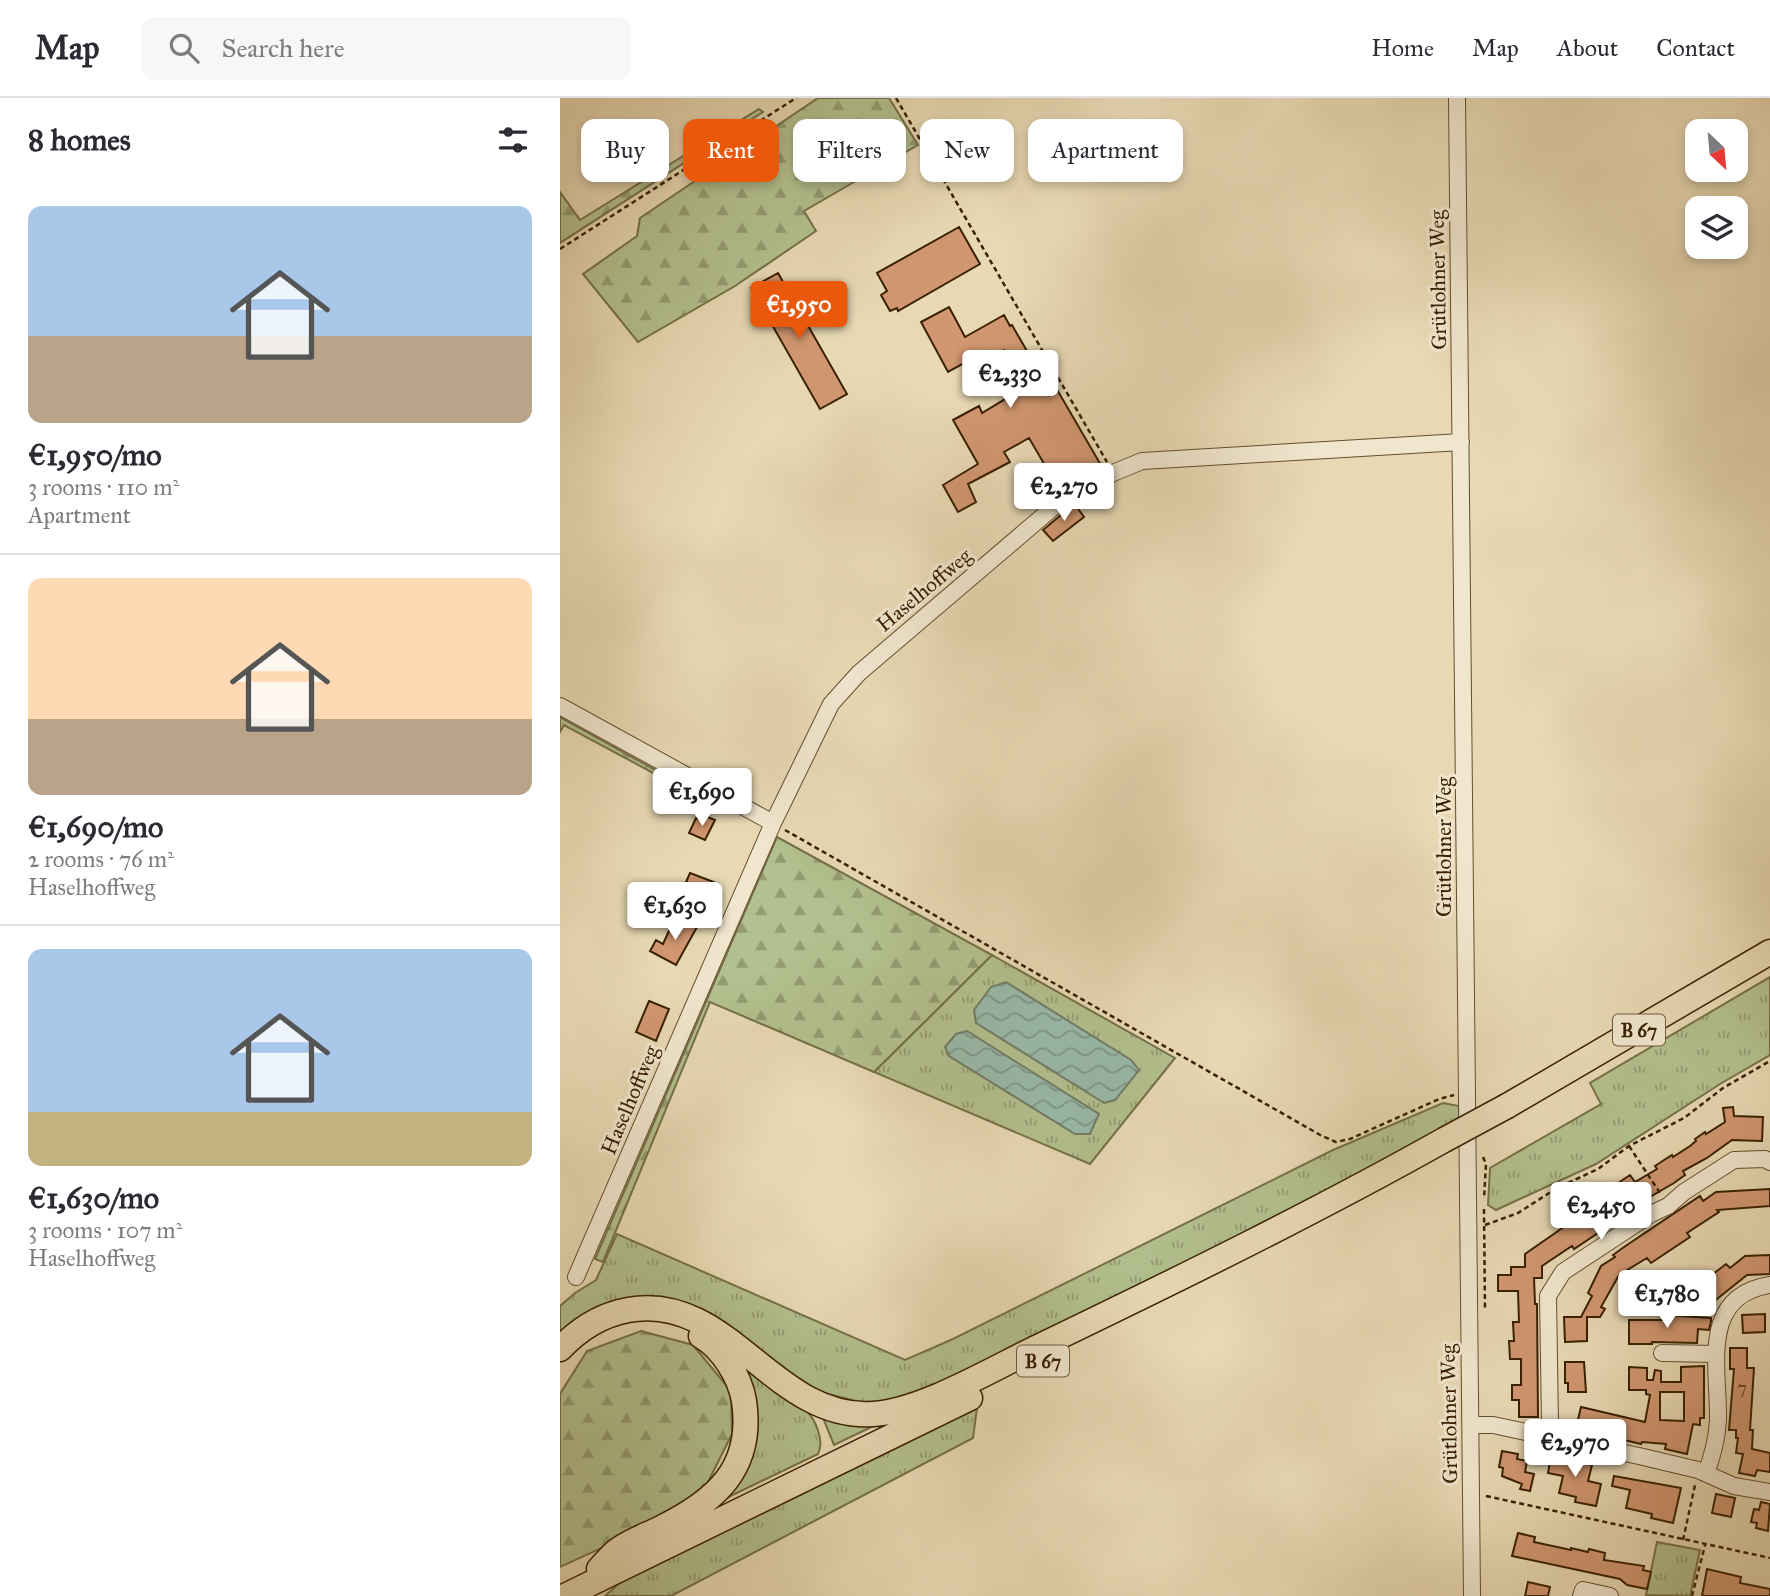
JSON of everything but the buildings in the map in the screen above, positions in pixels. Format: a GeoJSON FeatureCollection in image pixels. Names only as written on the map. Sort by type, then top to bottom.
{"type":"FeatureCollection","features":[{"type":"Feature","properties":{"kind":"highway","name":"B 67"},"geometry":{"type":"LineString","coordinates":[[1508,1112],[1770,952]]}},
{"type":"Feature","properties":{"kind":"highway","name":"B 67"},"geometry":{"type":"LineString","coordinates":[[577,1583],[1121,1322],[1508,1112],[1770,965]]}},
{"type":"Feature","properties":{"kind":"highway","name":"B 67"},"geometry":{"type":"LineString","coordinates":[[577,1583],[843,1452],[1130,1302],[1445,1146]]}},
{"type":"Feature","properties":{"kind":"highway"},"geometry":{"type":"LineString","coordinates":[[560,1349],[580,1330],[615,1313],[646,1308],[675,1311],[691,1316],[716,1330],[780,1382],[802,1396],[822,1406],[846,1413],[870,1415],[913,1406],[1130,1302]]}},
{"type":"Feature","properties":{"kind":"highway"},"geometry":{"type":"LineString","coordinates":[[560,1362],[582,1340],[605,1327],[637,1319],[657,1319],[687,1327],[707,1340],[728,1362],[741,1387],[746,1414],[744,1442],[735,1468],[724,1486],[705,1504],[618,1549],[577,1583]]}},
{"type":"Feature","properties":{"kind":"street","name":"Grütlohner Weg"},"geometry":{"type":"LineString","coordinates":[[1457,98],[1472,1596]]}},
{"type":"Feature","properties":{"kind":"street","name":"Haselhoffweg"},"geometry":{"type":"LineString","coordinates":[[576,1278],[773,823],[831,704],[851,681],[1056,505],[1113,473],[1142,461],[1461,442]]}},
{"type":"Feature","properties":{"kind":"street"},"geometry":{"type":"LineString","coordinates":[[560,706],[773,823]]}},
{"type":"Feature","properties":{"kind":"street"},"geometry":{"type":"LineString","coordinates":[[1547,1437],[1550,1424],[1548,1296],[1563,1272],[1651,1214],[1668,1206],[1684,1192],[1734,1160],[1765,1159],[1770,1162]]}},
{"type":"Feature","properties":{"kind":"street"},"geometry":{"type":"LineString","coordinates":[[1702,1471],[1716,1443],[1716,1354],[1720,1323],[1727,1308],[1738,1296],[1756,1287],[1770,1285]]}},
{"type":"Feature","properties":{"kind":"street"},"geometry":{"type":"LineString","coordinates":[[1662,1353],[1716,1354]]}},
{"type":"Feature","properties":{"kind":"street"},"geometry":{"type":"LineString","coordinates":[[1471,1425],[1493,1425],[1702,1471],[1734,1486],[1770,1492]]}},
{"type":"Feature","properties":{"kind":"street"},"geometry":{"type":"LineString","coordinates":[[1581,1596],[1583,1590],[1610,1596]]}},
{"type":"Feature","properties":{"kind":"path"},"geometry":{"type":"LineString","coordinates":[[560,249],[796,98]]}},
{"type":"Feature","properties":{"kind":"path"},"geometry":{"type":"LineString","coordinates":[[896,98],[1113,473]]}},
{"type":"Feature","properties":{"kind":"path"},"geometry":{"type":"LineString","coordinates":[[773,823],[1336,1142],[1350,1139],[1439,1099],[1467,1091]]}},
{"type":"Feature","properties":{"kind":"path"},"geometry":{"type":"LineString","coordinates":[[1485,1225],[1518,1213],[1557,1188],[1598,1169],[1629,1146],[1684,1118],[1723,1088],[1770,1061]]}},
{"type":"Feature","properties":{"kind":"path"},"geometry":{"type":"LineString","coordinates":[[1629,1146],[1668,1206]]}},
{"type":"Feature","properties":{"kind":"path"},"geometry":{"type":"LineString","coordinates":[[1683,1540],[1702,1471]]}},
{"type":"Feature","properties":{"kind":"path"},"geometry":{"type":"LineString","coordinates":[[1471,1495],[1770,1558]]}},
{"type":"Feature","properties":{"kind":"path"},"geometry":{"type":"LineString","coordinates":[[1692,1596],[1704,1545]]}},
{"type":"Feature","properties":{"kind":"green space"},"geometry":{"type":"Polygon","coordinates":[[[818,98],[889,98],[902,119],[793,119],[793,182],[854,182],[804,211],[816,231],[735,286],[638,342],[583,274],[637,236],[640,218],[693,182],[779,182],[779,124],[818,98]]]}},
{"type":"Feature","properties":{"kind":"green space"},"geometry":{"type":"Polygon","coordinates":[[[759,109],[763,112],[752,119],[743,119],[759,109]]]}},
{"type":"Feature","properties":{"kind":"green space"},"geometry":{"type":"Polygon","coordinates":[[[906,126],[918,145],[906,152],[906,126]]]}},
{"type":"Feature","properties":{"kind":"green space"},"geometry":{"type":"Polygon","coordinates":[[[683,156],[683,164],[669,173],[669,165],[683,156]]]}},
{"type":"Feature","properties":{"kind":"green space"},"geometry":{"type":"Polygon","coordinates":[[[641,182],[655,182],[560,243],[560,192],[580,220],[641,182]]]}},
{"type":"Feature","properties":{"kind":"green space"},"geometry":{"type":"Polygon","coordinates":[[[560,717],[695,792],[694,795],[564,725],[560,732],[560,717]]]}},
{"type":"Feature","properties":{"kind":"green space"},"geometry":{"type":"Polygon","coordinates":[[[777,837],[992,955],[874,1072],[710,1002],[603,1262],[595,1259],[777,837]]]}},
{"type":"Feature","properties":{"kind":"green space"},"geometry":{"type":"Polygon","coordinates":[[[992,955],[1175,1058],[1090,1164],[874,1072],[992,955]]]}},
{"type":"Feature","properties":{"kind":"green space"},"geometry":{"type":"Polygon","coordinates":[[[1770,977],[1770,1055],[1596,1164],[1496,1210],[1488,1205],[1490,1168],[1601,1104],[1590,1083],[1770,977]]]}},
{"type":"Feature","properties":{"kind":"green space"},"geometry":{"type":"Polygon","coordinates":[[[1443,1103],[1459,1106],[1460,1118],[1380,1164],[920,1398],[864,1403],[809,1389],[669,1303],[560,1341],[560,1306],[596,1280],[617,1234],[905,1360],[953,1339],[1333,1150],[1443,1103]]]}},
{"type":"Feature","properties":{"kind":"green space"},"geometry":{"type":"Polygon","coordinates":[[[641,1331],[693,1345],[731,1391],[732,1434],[706,1486],[667,1518],[560,1567],[560,1394],[587,1351],[641,1331]]]}},
{"type":"Feature","properties":{"kind":"green space"},"geometry":{"type":"Polygon","coordinates":[[[722,1344],[805,1409],[820,1436],[820,1448],[818,1454],[718,1502],[746,1460],[722,1344]]]}},
{"type":"Feature","properties":{"kind":"green space"},"geometry":{"type":"Polygon","coordinates":[[[977,1408],[973,1438],[671,1596],[605,1596],[626,1577],[977,1408]]]}},
{"type":"Feature","properties":{"kind":"green space"},"geometry":{"type":"Polygon","coordinates":[[[821,1413],[886,1420],[834,1445],[821,1413]]]}},
{"type":"Feature","properties":{"kind":"green space"},"geometry":{"type":"Polygon","coordinates":[[[1657,1542],[1700,1550],[1690,1596],[1646,1595],[1657,1542]]]}},
{"type":"Feature","properties":{"kind":"water"},"geometry":{"type":"Polygon","coordinates":[[[1006,982],[1131,1060],[1139,1070],[1115,1100],[1104,1103],[976,1023],[974,1010],[991,987],[1006,982]]]}},
{"type":"Feature","properties":{"kind":"water"},"geometry":{"type":"Polygon","coordinates":[[[967,1031],[1099,1114],[1090,1134],[1075,1134],[949,1056],[945,1047],[956,1034],[967,1031]]]}}]}
